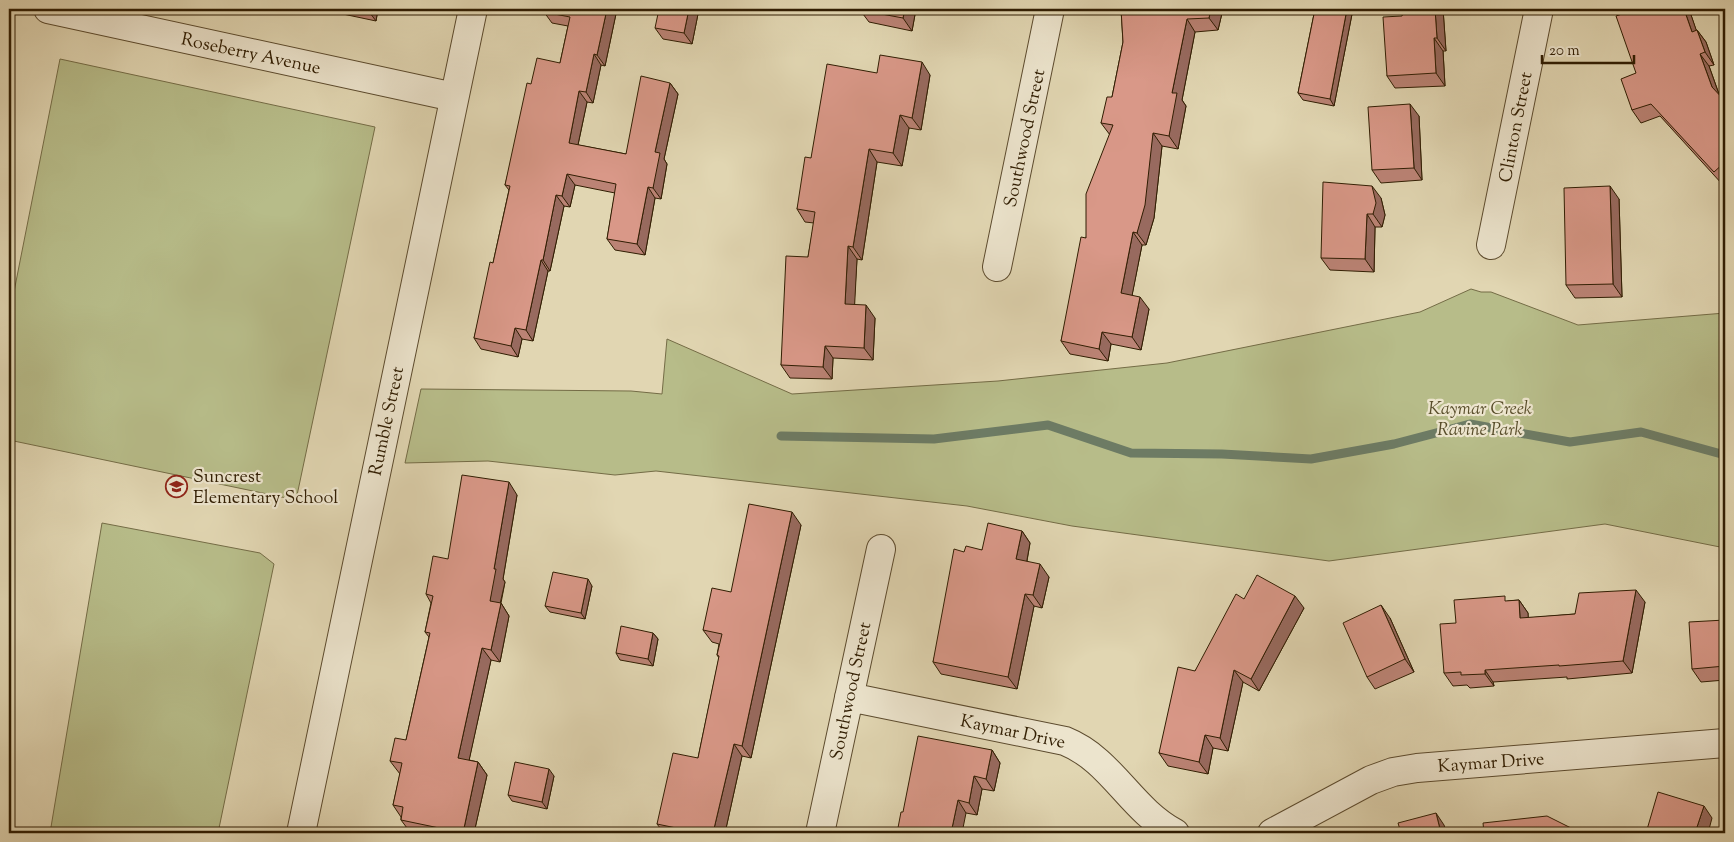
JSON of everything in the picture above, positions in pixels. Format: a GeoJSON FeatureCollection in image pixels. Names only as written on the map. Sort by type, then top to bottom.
{"type":"FeatureCollection","features":[{"type":"Feature","properties":{"kind":"street","name":"Roseberry Avenue"},"geometry":{"type":"LineString","coordinates":[[48,9],[454,97]]}},
{"type":"Feature","properties":{"kind":"street","name":"Rumble Street"},"geometry":{"type":"LineString","coordinates":[[301,833],[473,9]]}},
{"type":"Feature","properties":{"kind":"street","name":"Southwood Street"},"geometry":{"type":"LineString","coordinates":[[997,267],[1050,9]]}},
{"type":"Feature","properties":{"kind":"street","name":"Clinton Street"},"geometry":{"type":"LineString","coordinates":[[1491,245],[1539,9]]}},
{"type":"Feature","properties":{"kind":"street","name":"Southwood Street"},"geometry":{"type":"LineString","coordinates":[[820,833],[881,549]]}},
{"type":"Feature","properties":{"kind":"street","name":"Kaymar Drive"},"geometry":{"type":"LineString","coordinates":[[849,697],[1065,741],[1076,745],[1101,764],[1150,817],[1175,833]]}},
{"type":"Feature","properties":{"kind":"street","name":"Kaymar Drive"},"geometry":{"type":"LineString","coordinates":[[1272,833],[1371,780],[1393,772],[1417,768],[1725,743]]}},
{"type":"Feature","properties":{"kind":"green space"},"geometry":{"type":"Polygon","coordinates":[[[60,59],[375,127],[296,500],[9,440],[9,317],[60,59]]]}},
{"type":"Feature","properties":{"kind":"green space","name":"Kaymar Creek Ravine Park"},"geometry":{"type":"Polygon","coordinates":[[[1471,289],[1491,292],[1578,325],[1725,313],[1725,548],[1605,524],[1329,561],[1072,526],[967,506],[656,471],[615,475],[488,461],[405,463],[421,389],[631,391],[662,394],[667,339],[792,394],[998,381],[1167,363],[1420,312],[1471,289]]]}},
{"type":"Feature","properties":{"kind":"green space"},"geometry":{"type":"Polygon","coordinates":[[[102,523],[260,553],[274,564],[218,833],[50,833],[102,523]]]}},
{"type":"Feature","properties":{"kind":"building"},"geometry":{"type":"Polygon","coordinates":[[[545,9],[607,9],[597,55],[594,54],[586,92],[579,91],[569,143],[626,154],[641,76],[670,83],[655,152],[660,153],[653,188],[648,187],[637,244],[607,239],[616,184],[567,174],[562,196],[556,195],[526,330],[515,328],[511,346],[474,338],[490,262],[493,263],[510,186],[505,185],[527,83],[531,84],[537,58],[560,63],[570,17],[544,12],[545,9]]]}},
{"type":"Feature","properties":{"kind":"building"},"geometry":{"type":"Polygon","coordinates":[[[659,9],[689,9],[684,33],[655,28],[659,9]]]}},
{"type":"Feature","properties":{"kind":"building"},"geometry":{"type":"Polygon","coordinates":[[[860,9],[905,9],[903,18],[860,9]]]}},
{"type":"Feature","properties":{"kind":"building"},"geometry":{"type":"Polygon","coordinates":[[[1121,9],[1211,9],[1209,18],[1187,19],[1172,93],[1177,93],[1169,136],[1153,133],[1145,205],[1137,233],[1133,232],[1121,293],[1140,297],[1132,337],[1102,332],[1099,349],[1061,341],[1081,237],[1086,238],[1086,194],[1113,125],[1101,123],[1107,97],[1112,97],[1123,42],[1121,9]]]}},
{"type":"Feature","properties":{"kind":"building"},"geometry":{"type":"Polygon","coordinates":[[[1315,9],[1347,9],[1330,99],[1298,93],[1315,9]]]}},
{"type":"Feature","properties":{"kind":"building"},"geometry":{"type":"Polygon","coordinates":[[[1404,9],[1435,9],[1437,38],[1434,38],[1436,73],[1387,76],[1383,17],[1402,16],[1404,9]]]}},
{"type":"Feature","properties":{"kind":"building"},"geometry":{"type":"Polygon","coordinates":[[[1637,9],[1684,9],[1692,32],[1697,30],[1705,52],[1700,54],[1712,87],[1725,101],[1725,162],[1714,172],[1651,104],[1632,110],[1621,79],[1636,73],[1616,16],[1637,9]]]}},
{"type":"Feature","properties":{"kind":"building"},"geometry":{"type":"Polygon","coordinates":[[[880,55],[922,62],[912,118],[900,115],[893,153],[869,149],[853,247],[848,246],[845,304],[866,305],[864,348],[825,346],[823,367],[781,365],[786,256],[808,257],[815,212],[797,209],[805,157],[811,158],[827,64],[877,73],[880,55]]]}},
{"type":"Feature","properties":{"kind":"building"},"geometry":{"type":"Polygon","coordinates":[[[1410,104],[1414,168],[1372,170],[1368,107],[1410,104]]]}},
{"type":"Feature","properties":{"kind":"building"},"geometry":{"type":"Polygon","coordinates":[[[1323,182],[1372,186],[1376,203],[1373,214],[1367,214],[1365,259],[1321,258],[1323,182]]]}},
{"type":"Feature","properties":{"kind":"building"},"geometry":{"type":"Polygon","coordinates":[[[1610,186],[1613,284],[1566,285],[1564,188],[1610,186]]]}},
{"type":"Feature","properties":{"kind":"building"},"geometry":{"type":"Polygon","coordinates":[[[462,475],[509,482],[490,601],[501,603],[491,650],[482,648],[458,758],[478,762],[463,833],[401,820],[403,807],[393,805],[402,763],[390,761],[395,738],[406,740],[430,633],[425,632],[433,596],[426,594],[433,556],[448,559],[462,475]]]}},
{"type":"Feature","properties":{"kind":"building"},"geometry":{"type":"Polygon","coordinates":[[[749,504],[792,512],[742,746],[734,744],[713,833],[680,833],[681,829],[657,824],[673,753],[698,758],[722,634],[703,630],[712,588],[731,592],[749,504]]]}},
{"type":"Feature","properties":{"kind":"building"},"geometry":{"type":"Polygon","coordinates":[[[988,523],[1022,531],[1016,559],[1040,564],[1033,595],[1025,594],[1008,677],[933,662],[954,549],[964,552],[966,546],[982,550],[988,523]]]}},
{"type":"Feature","properties":{"kind":"building"},"geometry":{"type":"Polygon","coordinates":[[[553,572],[588,579],[581,613],[545,606],[553,572]]]}},
{"type":"Feature","properties":{"kind":"building"},"geometry":{"type":"Polygon","coordinates":[[[1257,575],[1295,596],[1251,679],[1234,670],[1220,738],[1205,735],[1199,762],[1159,753],[1178,667],[1195,671],[1236,594],[1244,599],[1257,575]]]}},
{"type":"Feature","properties":{"kind":"building"},"geometry":{"type":"Polygon","coordinates":[[[1636,590],[1623,661],[1485,670],[1485,674],[1461,675],[1461,672],[1444,673],[1440,624],[1456,623],[1454,600],[1505,596],[1505,601],[1519,600],[1520,618],[1575,614],[1579,593],[1636,590]]]}},
{"type":"Feature","properties":{"kind":"building"},"geometry":{"type":"Polygon","coordinates":[[[1381,605],[1405,659],[1367,677],[1343,623],[1381,605]]]}},
{"type":"Feature","properties":{"kind":"building"},"geometry":{"type":"Polygon","coordinates":[[[1725,620],[1725,666],[1692,669],[1689,622],[1725,620]]]}},
{"type":"Feature","properties":{"kind":"building"},"geometry":{"type":"Polygon","coordinates":[[[621,626],[653,633],[648,659],[616,653],[621,626]]]}},
{"type":"Feature","properties":{"kind":"building"},"geometry":{"type":"Polygon","coordinates":[[[918,736],[992,750],[986,779],[974,776],[969,803],[958,800],[951,833],[897,833],[918,736]]]}},
{"type":"Feature","properties":{"kind":"building"},"geometry":{"type":"Polygon","coordinates":[[[515,762],[549,769],[542,802],[508,795],[515,762]]]}},
{"type":"Feature","properties":{"kind":"building"},"geometry":{"type":"Polygon","coordinates":[[[1658,792],[1704,806],[1695,833],[1646,833],[1658,792]]]}},
{"type":"Feature","properties":{"kind":"building"},"geometry":{"type":"Polygon","coordinates":[[[1436,813],[1441,833],[1401,833],[1398,823],[1436,813]]]}},
{"type":"Feature","properties":{"kind":"building"},"geometry":{"type":"Polygon","coordinates":[[[1547,816],[1581,833],[1484,833],[1483,823],[1547,816]]]}},
{"type":"Feature","properties":{"kind":"waterway"},"geometry":{"type":"LineString","coordinates":[[781,436],[934,439],[1048,425],[1131,453],[1222,454],[1311,459],[1394,444],[1470,424],[1570,442],[1641,432],[1725,455]]}},
{"type":"Feature","properties":{"kind":"place","name":"Suncrest Elementary School"},"geometry":{"type":"Point","coordinates":[177,486]}}]}
